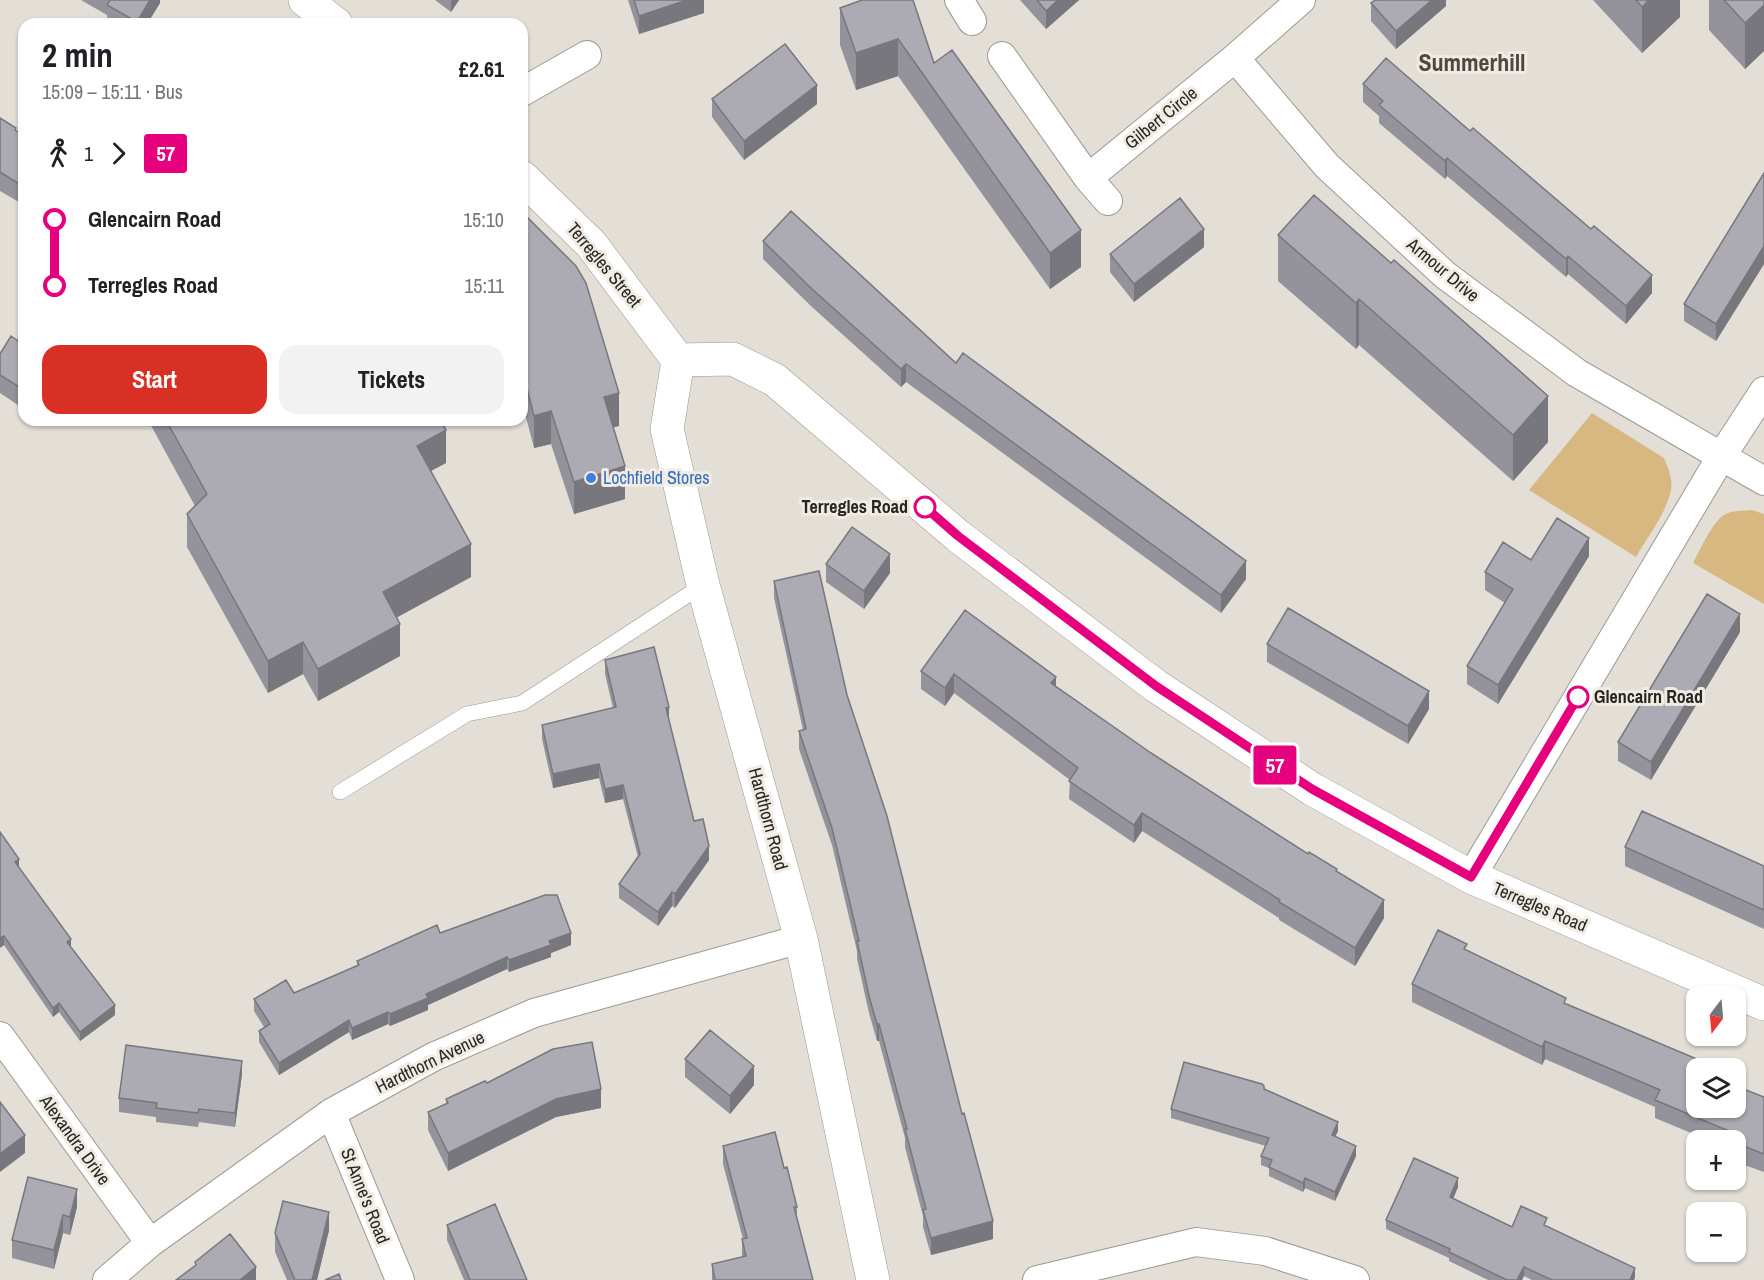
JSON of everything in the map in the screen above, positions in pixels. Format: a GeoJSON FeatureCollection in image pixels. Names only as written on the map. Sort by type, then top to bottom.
{"type":"FeatureCollection","features":[{"type":"Feature","properties":{"kind":"street"},"geometry":{"type":"LineString","coordinates":[[1235,58],[1301,0]]}},
{"type":"Feature","properties":{"kind":"street"},"geometry":{"type":"LineString","coordinates":[[528,89],[587,55]]}},
{"type":"Feature","properties":{"kind":"street"},"geometry":{"type":"LineString","coordinates":[[1002,56],[1088,178],[1108,201]]}},
{"type":"Feature","properties":{"kind":"street","name":"Gilbert Circle"},"geometry":{"type":"LineString","coordinates":[[1088,178],[1235,58]]}},
{"type":"Feature","properties":{"kind":"street","name":"Armour Drive"},"geometry":{"type":"LineString","coordinates":[[1235,58],[1327,166],[1444,275],[1577,373],[1764,481]]}},
{"type":"Feature","properties":{"kind":"street","name":"Terregles Street"},"geometry":{"type":"LineString","coordinates":[[528,183],[591,244],[678,360]]}},
{"type":"Feature","properties":{"kind":"street","name":"Terregles Road"},"geometry":{"type":"LineString","coordinates":[[678,360],[733,359],[776,380],[958,536],[1156,686],[1312,789],[1471,877],[1764,1004]]}},
{"type":"Feature","properties":{"kind":"street","name":"Hardthorn Road"},"geometry":{"type":"LineString","coordinates":[[678,360],[667,429],[703,585],[801,939],[873,1280]]}},
{"type":"Feature","properties":{"kind":"street"},"geometry":{"type":"LineString","coordinates":[[1471,877],[1721,457],[1764,391]]}},
{"type":"Feature","properties":{"kind":"street","name":"Hardthorn Avenue"},"geometry":{"type":"LineString","coordinates":[[107,1280],[150,1243],[331,1113],[433,1057],[534,1012],[801,939]]}},
{"type":"Feature","properties":{"kind":"street","name":"Alexandra Drive"},"geometry":{"type":"LineString","coordinates":[[0,1036],[150,1243]]}},
{"type":"Feature","properties":{"kind":"street","name":"St Anne's Road"},"geometry":{"type":"LineString","coordinates":[[331,1113],[400,1280]]}},
{"type":"Feature","properties":{"kind":"street"},"geometry":{"type":"LineString","coordinates":[[1037,1280],[1196,1242],[1265,1251],[1355,1280]]}},
{"type":"Feature","properties":{"kind":"lane"},"geometry":{"type":"LineString","coordinates":[[340,792],[467,714],[522,704],[703,585]]}},
{"type":"Feature","properties":{"kind":"shaded area"},"geometry":{"type":"Polygon","coordinates":[[[1592,413],[1664,458],[1671,478],[1669,499],[1636,557],[1529,490],[1592,413]]]}},
{"type":"Feature","properties":{"kind":"shaded area"},"geometry":{"type":"Polygon","coordinates":[[[1752,510],[1764,514],[1764,604],[1693,563],[1720,518],[1730,512],[1752,510]]]}},
{"type":"Feature","properties":{"kind":"building"},"geometry":{"type":"Polygon","coordinates":[[[110,0],[150,0],[139,18],[130,18],[107,5],[110,0]]]}},
{"type":"Feature","properties":{"kind":"building"},"geometry":{"type":"Polygon","coordinates":[[[634,0],[687,0],[639,16],[634,0]]]}},
{"type":"Feature","properties":{"kind":"building"},"geometry":{"type":"Polygon","coordinates":[[[862,0],[913,0],[934,63],[952,50],[1081,230],[1050,253],[898,39],[856,53],[840,8],[862,0]]]}},
{"type":"Feature","properties":{"kind":"building"},"geometry":{"type":"Polygon","coordinates":[[[1037,0],[1058,0],[1046,11],[1037,0]]]}},
{"type":"Feature","properties":{"kind":"building"},"geometry":{"type":"Polygon","coordinates":[[[1375,0],[1432,0],[1396,31],[1371,3],[1375,0]]]}},
{"type":"Feature","properties":{"kind":"building"},"geometry":{"type":"Polygon","coordinates":[[[1636,0],[1649,0],[1642,7],[1636,0]]]}},
{"type":"Feature","properties":{"kind":"building"},"geometry":{"type":"Polygon","coordinates":[[[1724,0],[1764,0],[1764,5],[1745,23],[1724,0]]]}},
{"type":"Feature","properties":{"kind":"building"},"geometry":{"type":"Polygon","coordinates":[[[785,44],[817,85],[744,141],[712,99],[785,44]]]}},
{"type":"Feature","properties":{"kind":"building"},"geometry":{"type":"Polygon","coordinates":[[[1386,58],[1470,131],[1473,128],[1591,229],[1594,226],[1652,275],[1626,306],[1568,256],[1566,259],[1447,158],[1445,161],[1379,105],[1383,101],[1363,84],[1386,58]]]}},
{"type":"Feature","properties":{"kind":"building"},"geometry":{"type":"Polygon","coordinates":[[[0,118],[16,128],[18,132],[18,183],[0,172],[0,118]]]}},
{"type":"Feature","properties":{"kind":"building"},"geometry":{"type":"Polygon","coordinates":[[[1764,173],[1764,246],[1716,324],[1684,304],[1764,173]]]}},
{"type":"Feature","properties":{"kind":"building"},"geometry":{"type":"Polygon","coordinates":[[[1314,195],[1391,263],[1394,260],[1548,396],[1513,435],[1359,299],[1356,303],[1278,235],[1314,195]]]}},
{"type":"Feature","properties":{"kind":"building"},"geometry":{"type":"Polygon","coordinates":[[[1180,198],[1204,229],[1134,284],[1110,254],[1180,198]]]}},
{"type":"Feature","properties":{"kind":"building"},"geometry":{"type":"Polygon","coordinates":[[[791,211],[956,363],[963,353],[1246,561],[1221,595],[906,364],[901,369],[812,289],[763,241],[791,211]]]}},
{"type":"Feature","properties":{"kind":"building"},"geometry":{"type":"Polygon","coordinates":[[[528,218],[576,266],[586,283],[619,393],[604,397],[625,466],[574,482],[551,411],[534,416],[528,392],[528,218]]]}},
{"type":"Feature","properties":{"kind":"building"},"geometry":{"type":"Polygon","coordinates":[[[11,336],[18,341],[18,386],[0,375],[0,354],[11,336]]]}},
{"type":"Feature","properties":{"kind":"building"},"geometry":{"type":"Polygon","coordinates":[[[169,426],[444,426],[446,430],[417,446],[471,544],[383,592],[400,624],[318,669],[303,642],[268,661],[187,514],[207,494],[169,426]]]}},
{"type":"Feature","properties":{"kind":"building"},"geometry":{"type":"Polygon","coordinates":[[[1557,518],[1589,538],[1498,685],[1467,666],[1513,589],[1485,572],[1503,542],[1531,560],[1557,518]]]}},
{"type":"Feature","properties":{"kind":"building"},"geometry":{"type":"Polygon","coordinates":[[[852,527],[890,554],[864,591],[826,564],[852,527]]]}},
{"type":"Feature","properties":{"kind":"building"},"geometry":{"type":"Polygon","coordinates":[[[819,571],[847,695],[887,816],[962,1114],[964,1113],[993,1221],[931,1238],[923,1210],[926,1209],[905,1129],[907,1129],[879,1024],[877,1024],[869,996],[857,941],[859,941],[832,828],[799,731],[806,729],[774,581],[819,571]]]}},
{"type":"Feature","properties":{"kind":"building"},"geometry":{"type":"Polygon","coordinates":[[[1707,594],[1740,614],[1651,762],[1618,742],[1707,594]]]}},
{"type":"Feature","properties":{"kind":"building"},"geometry":{"type":"Polygon","coordinates":[[[1288,608],[1429,691],[1408,726],[1267,644],[1288,608]]]}},
{"type":"Feature","properties":{"kind":"building"},"geometry":{"type":"Polygon","coordinates":[[[965,610],[1056,677],[1051,683],[1151,753],[1384,900],[1355,948],[1279,902],[1280,900],[1142,813],[1134,825],[1069,781],[1078,768],[954,674],[945,688],[921,671],[965,610]]]}},
{"type":"Feature","properties":{"kind":"building"},"geometry":{"type":"Polygon","coordinates":[[[654,647],[669,707],[666,708],[694,821],[703,819],[709,846],[675,894],[672,892],[658,912],[619,884],[640,854],[623,785],[605,789],[599,764],[553,774],[542,725],[616,707],[605,660],[654,647]]]}},
{"type":"Feature","properties":{"kind":"building"},"geometry":{"type":"Polygon","coordinates":[[[1642,811],[1764,866],[1764,910],[1625,847],[1642,811]]]}},
{"type":"Feature","properties":{"kind":"building"},"geometry":{"type":"Polygon","coordinates":[[[0,832],[19,859],[15,862],[71,939],[67,942],[115,1005],[80,1032],[59,1003],[53,1008],[4,936],[0,938],[0,832]]]}},
{"type":"Feature","properties":{"kind":"building"},"geometry":{"type":"Polygon","coordinates":[[[545,895],[557,895],[571,933],[549,941],[551,945],[509,960],[507,957],[426,994],[428,998],[390,1014],[388,1012],[352,1028],[349,1020],[279,1063],[259,1031],[270,1024],[254,999],[286,980],[294,993],[359,965],[357,961],[437,925],[440,933],[545,895]]]}},
{"type":"Feature","properties":{"kind":"building"},"geometry":{"type":"Polygon","coordinates":[[[1438,930],[1467,944],[1464,949],[1566,998],[1564,1003],[1694,1058],[1686,1058],[1686,1113],[1655,1100],[1660,1090],[1545,1041],[1542,1047],[1412,984],[1438,930]]]}},
{"type":"Feature","properties":{"kind":"building"},"geometry":{"type":"Polygon","coordinates":[[[710,1030],[754,1066],[730,1096],[685,1059],[710,1030]]]}},
{"type":"Feature","properties":{"kind":"building"},"geometry":{"type":"Polygon","coordinates":[[[592,1042],[601,1089],[556,1099],[448,1153],[428,1112],[448,1103],[446,1099],[485,1081],[487,1083],[553,1049],[592,1042]]]}},
{"type":"Feature","properties":{"kind":"building"},"geometry":{"type":"Polygon","coordinates":[[[126,1045],[242,1061],[235,1113],[199,1109],[198,1113],[156,1108],[157,1103],[119,1098],[126,1045]]]}},
{"type":"Feature","properties":{"kind":"building"},"geometry":{"type":"Polygon","coordinates":[[[1184,1062],[1262,1084],[1264,1089],[1338,1122],[1332,1135],[1356,1146],[1335,1192],[1305,1178],[1303,1183],[1269,1167],[1272,1160],[1261,1156],[1269,1138],[1171,1109],[1184,1062]]]}},
{"type":"Feature","properties":{"kind":"building"},"geometry":{"type":"Polygon","coordinates":[[[1746,1090],[1764,1097],[1764,1154],[1746,1147],[1746,1130],[1727,1130],[1698,1118],[1746,1118],[1746,1090]]]}},
{"type":"Feature","properties":{"kind":"building"},"geometry":{"type":"Polygon","coordinates":[[[0,1102],[25,1135],[0,1154],[0,1102]]]}},
{"type":"Feature","properties":{"kind":"building"},"geometry":{"type":"Polygon","coordinates":[[[775,1132],[784,1168],[787,1167],[797,1207],[794,1207],[813,1280],[715,1280],[712,1264],[746,1256],[742,1239],[747,1238],[723,1146],[775,1132]]]}},
{"type":"Feature","properties":{"kind":"building"},"geometry":{"type":"Polygon","coordinates":[[[1414,1158],[1458,1178],[1450,1197],[1512,1227],[1521,1206],[1547,1218],[1544,1225],[1635,1268],[1630,1280],[1552,1280],[1524,1267],[1517,1280],[1507,1280],[1449,1252],[1450,1249],[1386,1220],[1414,1158]]]}},
{"type":"Feature","properties":{"kind":"building"},"geometry":{"type":"Polygon","coordinates":[[[28,1177],[77,1189],[70,1217],[63,1215],[54,1250],[12,1240],[28,1177]]]}},
{"type":"Feature","properties":{"kind":"building"},"geometry":{"type":"Polygon","coordinates":[[[283,1201],[329,1212],[312,1280],[295,1280],[275,1233],[283,1201]]]}},
{"type":"Feature","properties":{"kind":"building"},"geometry":{"type":"Polygon","coordinates":[[[495,1204],[527,1280],[470,1280],[447,1225],[495,1204]]]}},
{"type":"Feature","properties":{"kind":"building"},"geometry":{"type":"Polygon","coordinates":[[[230,1234],[256,1267],[240,1280],[176,1280],[196,1265],[195,1262],[230,1234]]]}},
{"type":"Feature","properties":{"kind":"building"},"geometry":{"type":"Polygon","coordinates":[[[339,1274],[341,1280],[325,1280],[339,1274]]]}},
{"type":"Feature","properties":{"kind":"bus line","name":"57"},"geometry":{"type":"LineString","coordinates":[[925,507],[958,536],[1156,686],[1312,789],[1471,877],[1578,697]]}},
{"type":"Feature","properties":{"kind":"place","name":"Lochfield Stores"},"geometry":{"type":"Point","coordinates":[591,478]}},
{"type":"Feature","properties":{"kind":"place","name":"Terregles Road"},"geometry":{"type":"Point","coordinates":[925,507]}},
{"type":"Feature","properties":{"kind":"place","name":"Glencairn Road"},"geometry":{"type":"Point","coordinates":[1578,697]}},
{"type":"Feature","properties":{"kind":"district","name":"Summerhill"},"geometry":{"type":"Point","coordinates":[1472,63]}}]}
